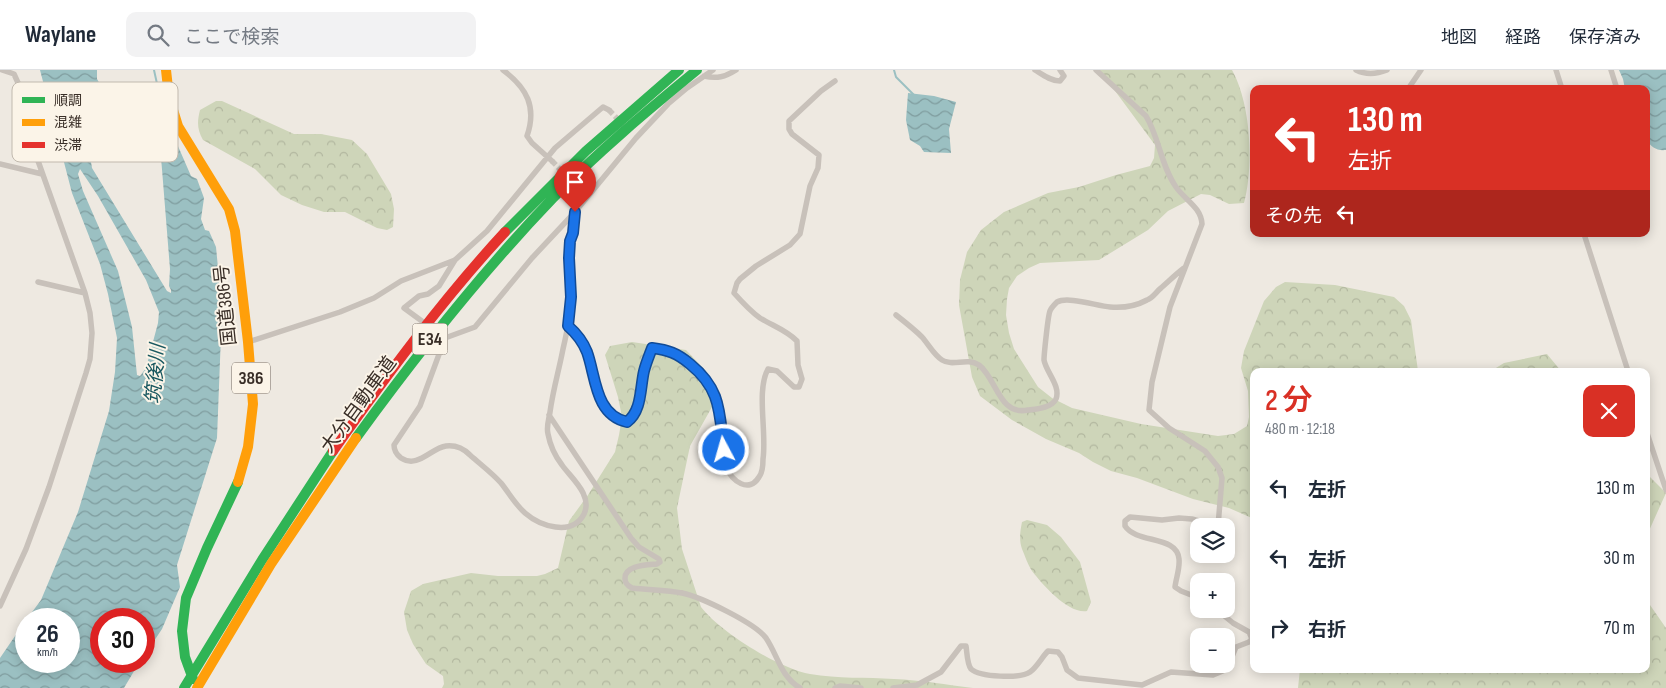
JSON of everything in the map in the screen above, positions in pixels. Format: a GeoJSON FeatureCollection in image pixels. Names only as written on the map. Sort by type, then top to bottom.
{"type":"FeatureCollection","features":[{"type":"Feature","properties":{"kind":"highway","name":"大分自動車道"},"geometry":{"type":"LineString","coordinates":[[184,688],[298,502],[370,400],[440,308],[476,265],[555,180],[637,105],[679,70]]}},
{"type":"Feature","properties":{"kind":"highway","name":"大分自動車道"},"geometry":{"type":"LineString","coordinates":[[197,688],[277,554],[339,462],[410,364],[473,285],[529,223],[601,150],[646,111],[701,73]]}},
{"type":"Feature","properties":{"kind":"highway","name":"国道386号"},"geometry":{"type":"LineString","coordinates":[[178,126],[229,209],[235,231],[254,404],[248,447],[236,488],[207,548],[186,598],[182,631],[185,657],[197,688]]}},
{"type":"Feature","properties":{"kind":"street"},"geometry":{"type":"LineString","coordinates":[[2,70],[14,74],[18,82]]}},
{"type":"Feature","properties":{"kind":"street"},"geometry":{"type":"LineString","coordinates":[[502,70],[527,95],[531,104],[532,114],[527,136],[532,144],[550,159]]}},
{"type":"Feature","properties":{"kind":"street"},"geometry":{"type":"LineString","coordinates":[[444,338],[475,327],[532,258],[575,212],[636,138],[701,73],[712,70]]}},
{"type":"Feature","properties":{"kind":"street"},"geometry":{"type":"LineString","coordinates":[[701,73],[715,78],[723,77],[736,70]]}},
{"type":"Feature","properties":{"kind":"street"},"geometry":{"type":"LineString","coordinates":[[1035,70],[1052,80],[1060,81],[1064,76],[1060,70]]}},
{"type":"Feature","properties":{"kind":"street"},"geometry":{"type":"LineString","coordinates":[[1096,70],[1146,116],[1151,124],[1160,154],[1176,186],[1198,210],[1201,217],[1202,224],[1170,307],[1152,382],[1149,410],[1169,428],[1205,452],[1218,467],[1222,478],[1217,518]]}},
{"type":"Feature","properties":{"kind":"street"},"geometry":{"type":"LineString","coordinates":[[1356,70],[1373,73],[1387,70]]}},
{"type":"Feature","properties":{"kind":"street"},"geometry":{"type":"LineString","coordinates":[[1411,85],[1421,70]]}},
{"type":"Feature","properties":{"kind":"street"},"geometry":{"type":"LineString","coordinates":[[1556,70],[1561,85]]}},
{"type":"Feature","properties":{"kind":"street"},"geometry":{"type":"LineString","coordinates":[[1611,70],[1616,85]]}},
{"type":"Feature","properties":{"kind":"street"},"geometry":{"type":"LineString","coordinates":[[568,326],[582,342],[587,352],[601,401],[610,414],[618,420],[627,422],[633,418],[636,412],[647,357],[652,348],[667,350],[683,358],[708,381],[715,395],[720,413],[726,466],[731,475],[737,482],[744,485],[748,486],[756,482],[761,474],[764,450],[763,377],[768,369],[777,371],[794,386],[799,387],[802,379],[798,365],[797,342],[790,334],[748,309],[734,293],[740,279],[756,266],[790,245],[800,234],[810,186],[818,168],[819,155],[792,134],[789,130],[789,121],[802,107],[835,81]]}},
{"type":"Feature","properties":{"kind":"street"},"geometry":{"type":"LineString","coordinates":[[444,338],[404,308],[419,296],[428,294],[439,286],[455,260],[487,231],[550,159],[555,148],[592,115],[604,107],[609,110]]}},
{"type":"Feature","properties":{"kind":"street"},"geometry":{"type":"LineString","coordinates":[[630,132],[636,138]]}},
{"type":"Feature","properties":{"kind":"street"},"geometry":{"type":"LineString","coordinates":[[0,606],[26,549],[49,487],[90,358],[92,333],[90,313],[74,260],[39,162]]}},
{"type":"Feature","properties":{"kind":"street"},"geometry":{"type":"LineString","coordinates":[[0,164],[42,174]]}},
{"type":"Feature","properties":{"kind":"street"},"geometry":{"type":"LineString","coordinates":[[444,338],[420,406],[394,445],[394,450],[399,457],[413,461],[425,457],[443,446],[458,447],[468,452],[500,482],[513,500],[525,512],[538,521],[557,527],[568,527],[576,524],[583,516],[585,498],[577,483],[562,465],[551,447],[547,432],[554,383],[568,326],[571,297],[570,241],[573,233],[575,212],[582,192]]}},
{"type":"Feature","properties":{"kind":"street"},"geometry":{"type":"LineString","coordinates":[[1585,237],[1627,368]]}},
{"type":"Feature","properties":{"kind":"street"},"geometry":{"type":"LineString","coordinates":[[248,342],[340,312],[374,298],[400,281],[455,260]]}},
{"type":"Feature","properties":{"kind":"street"},"geometry":{"type":"LineString","coordinates":[[896,315],[922,337],[944,362],[962,361],[979,365],[1008,406],[1013,410],[1022,412],[1045,407],[1056,399],[1057,390],[1044,358],[1049,311],[1057,303],[1074,301],[1109,307],[1123,307],[1146,301],[1186,266]]}},
{"type":"Feature","properties":{"kind":"street"},"geometry":{"type":"LineString","coordinates":[[38,282],[85,294]]}},
{"type":"Feature","properties":{"kind":"street"},"geometry":{"type":"LineString","coordinates":[[549,416],[631,538],[639,547],[660,562],[633,567],[626,573],[624,579],[627,586],[681,593],[695,597],[751,626],[764,636],[781,669],[790,681],[800,688]]}},
{"type":"Feature","properties":{"kind":"street"},"geometry":{"type":"LineString","coordinates":[[1650,442],[1666,490]]}},
{"type":"Feature","properties":{"kind":"street"},"geometry":{"type":"LineString","coordinates":[[1190,519],[1162,520],[1130,517],[1126,520],[1125,526],[1128,530],[1141,537],[1165,542],[1176,550],[1179,558],[1176,587],[1190,594]]}},
{"type":"Feature","properties":{"kind":"street"},"geometry":{"type":"LineString","coordinates":[[1227,618],[1248,632],[1250,636]]}},
{"type":"Feature","properties":{"kind":"street"},"geometry":{"type":"LineString","coordinates":[[894,688],[917,684],[941,672],[961,646],[966,646],[969,665],[972,670],[983,674],[1022,675],[1030,672],[1048,651],[1058,652],[1067,670],[1078,678],[1142,685],[1171,672],[1213,675],[1225,670],[1236,647],[1250,641]]}},
{"type":"Feature","properties":{"kind":"street"},"geometry":{"type":"LineString","coordinates":[[835,688],[840,686],[861,688]]}},
{"type":"Feature","properties":{"kind":"green space"},"geometry":{"type":"Polygon","coordinates":[[[1097,70],[1232,70],[1243,100],[1249,135],[1249,171],[1244,203],[1229,204],[1210,195],[1201,194],[1168,211],[1148,230],[1099,260],[1040,263],[1017,276],[1009,288],[1007,299],[1006,315],[1009,333],[1014,349],[1038,387],[1052,398],[1072,408],[1141,424],[1218,436],[1234,434],[1247,426],[1249,417],[1248,391],[1241,368],[1244,351],[1264,301],[1276,287],[1285,282],[1335,285],[1394,297],[1404,306],[1411,320],[1418,368],[1250,368],[1250,517],[1229,508],[1193,499],[1137,478],[1111,471],[1079,453],[1046,439],[1012,420],[980,396],[972,377],[959,305],[960,280],[967,252],[981,230],[1004,212],[1048,193],[1079,187],[1150,166],[1154,158],[1155,145],[1104,76],[1097,70]]]}},
{"type":"Feature","properties":{"kind":"green space"},"geometry":{"type":"Polygon","coordinates":[[[216,101],[222,101],[294,134],[321,134],[352,140],[367,154],[391,194],[394,209],[393,227],[387,230],[377,228],[345,212],[324,212],[302,205],[281,195],[255,169],[203,140],[198,125],[200,110],[216,101]]]}},
{"type":"Feature","properties":{"kind":"green space"},"geometry":{"type":"Polygon","coordinates":[[[632,342],[686,350],[706,371],[711,388],[712,407],[690,446],[677,508],[682,549],[701,607],[710,617],[751,648],[797,671],[831,677],[924,681],[973,688],[442,688],[444,684],[443,676],[426,664],[413,644],[407,630],[404,612],[411,591],[423,584],[471,573],[498,576],[537,576],[558,568],[569,521],[615,452],[619,435],[622,417],[605,355],[610,346],[632,342]]]}},
{"type":"Feature","properties":{"kind":"green space"},"geometry":{"type":"Polygon","coordinates":[[[1547,354],[1559,368],[1496,368],[1504,363],[1547,354]]]}},
{"type":"Feature","properties":{"kind":"green space"},"geometry":{"type":"Polygon","coordinates":[[[1650,477],[1666,493],[1650,529],[1650,477]]]}},
{"type":"Feature","properties":{"kind":"green space"},"geometry":{"type":"Polygon","coordinates":[[[1027,520],[1047,525],[1061,537],[1080,562],[1091,602],[1087,611],[1080,611],[1064,603],[1049,591],[1032,571],[1020,542],[1022,522],[1027,520]]]}},
{"type":"Feature","properties":{"kind":"green space"},"geometry":{"type":"Polygon","coordinates":[[[1650,605],[1666,628],[1666,688],[1298,688],[1300,673],[1650,673],[1650,605]]]}},
{"type":"Feature","properties":{"kind":"water"},"geometry":{"type":"Polygon","coordinates":[[[40,70],[97,70],[99,82],[43,82],[40,70]]]}},
{"type":"Feature","properties":{"kind":"water"},"geometry":{"type":"Polygon","coordinates":[[[1619,70],[1666,70],[1666,150],[1660,150],[1650,145],[1650,85],[1624,85],[1619,70]]]}},
{"type":"Feature","properties":{"kind":"water"},"geometry":{"type":"Polygon","coordinates":[[[908,93],[934,96],[956,102],[949,129],[951,153],[924,152],[920,146],[910,140],[906,120],[908,93]]]}},
{"type":"Feature","properties":{"kind":"water","name":"筑後川"},"geometry":{"type":"Polygon","coordinates":[[[178,146],[191,176],[197,179],[204,198],[201,219],[205,230],[209,231],[216,247],[222,309],[217,438],[177,565],[180,587],[162,629],[155,640],[155,608],[90,608],[90,673],[133,673],[124,688],[0,688],[0,658],[15,636],[15,673],[80,673],[80,608],[35,608],[41,600],[78,512],[109,411],[115,372],[117,338],[100,264],[72,193],[64,162],[91,162],[92,168],[167,291],[171,293],[161,162],[178,162],[178,146]],[[80,169],[78,174],[83,191],[118,271],[132,327],[137,375],[140,376],[146,368],[158,323],[159,312],[146,280],[98,196],[80,169]]]}},
{"type":"Feature","properties":{"kind":"waterway"},"geometry":{"type":"LineString","coordinates":[[154,70],[157,82]]}},
{"type":"Feature","properties":{"kind":"waterway"},"geometry":{"type":"LineString","coordinates":[[894,70],[896,77],[914,95]]}},
{"type":"Feature","properties":{"kind":"tunnel"},"geometry":{"type":"LineString","coordinates":[[609,110],[628,130]]}},
{"type":"Feature","properties":{"kind":"tunnel"},"geometry":{"type":"LineString","coordinates":[[552,161],[582,192]]}},
{"type":"Feature","properties":{"kind":"traffic: fast"},"geometry":{"type":"LineString","coordinates":[[505,232],[586,151],[679,70]]}},
{"type":"Feature","properties":{"kind":"traffic: fast"},"geometry":{"type":"LineString","coordinates":[[356,438],[450,315],[526,226],[605,148],[697,70]]}},
{"type":"Feature","properties":{"kind":"traffic: fast"},"geometry":{"type":"LineString","coordinates":[[184,688],[262,560],[333,451]]}},
{"type":"Feature","properties":{"kind":"traffic: fast"},"geometry":{"type":"LineString","coordinates":[[193,679],[185,657],[182,631],[186,598],[238,482]]}},
{"type":"Feature","properties":{"kind":"traffic: slow"},"geometry":{"type":"LineString","coordinates":[[166,70],[167,82]]}},
{"type":"Feature","properties":{"kind":"traffic: slow"},"geometry":{"type":"LineString","coordinates":[[178,126],[229,209],[235,231],[253,404],[248,447],[238,482]]}},
{"type":"Feature","properties":{"kind":"traffic: slow"},"geometry":{"type":"LineString","coordinates":[[197,688],[271,564],[356,438]]}},
{"type":"Feature","properties":{"kind":"traffic: jam"},"geometry":{"type":"LineString","coordinates":[[333,451],[416,338],[459,284],[505,232]]}},
{"type":"Feature","properties":{"kind":"route"},"geometry":{"type":"LineString","coordinates":[[575,212],[573,233],[570,241],[571,297],[568,326],[574,331],[587,352],[601,401],[610,414],[618,420],[627,422],[633,418],[640,396],[647,357],[652,348],[667,350],[683,358],[708,381],[715,395],[720,413],[724,450]]}}]}
